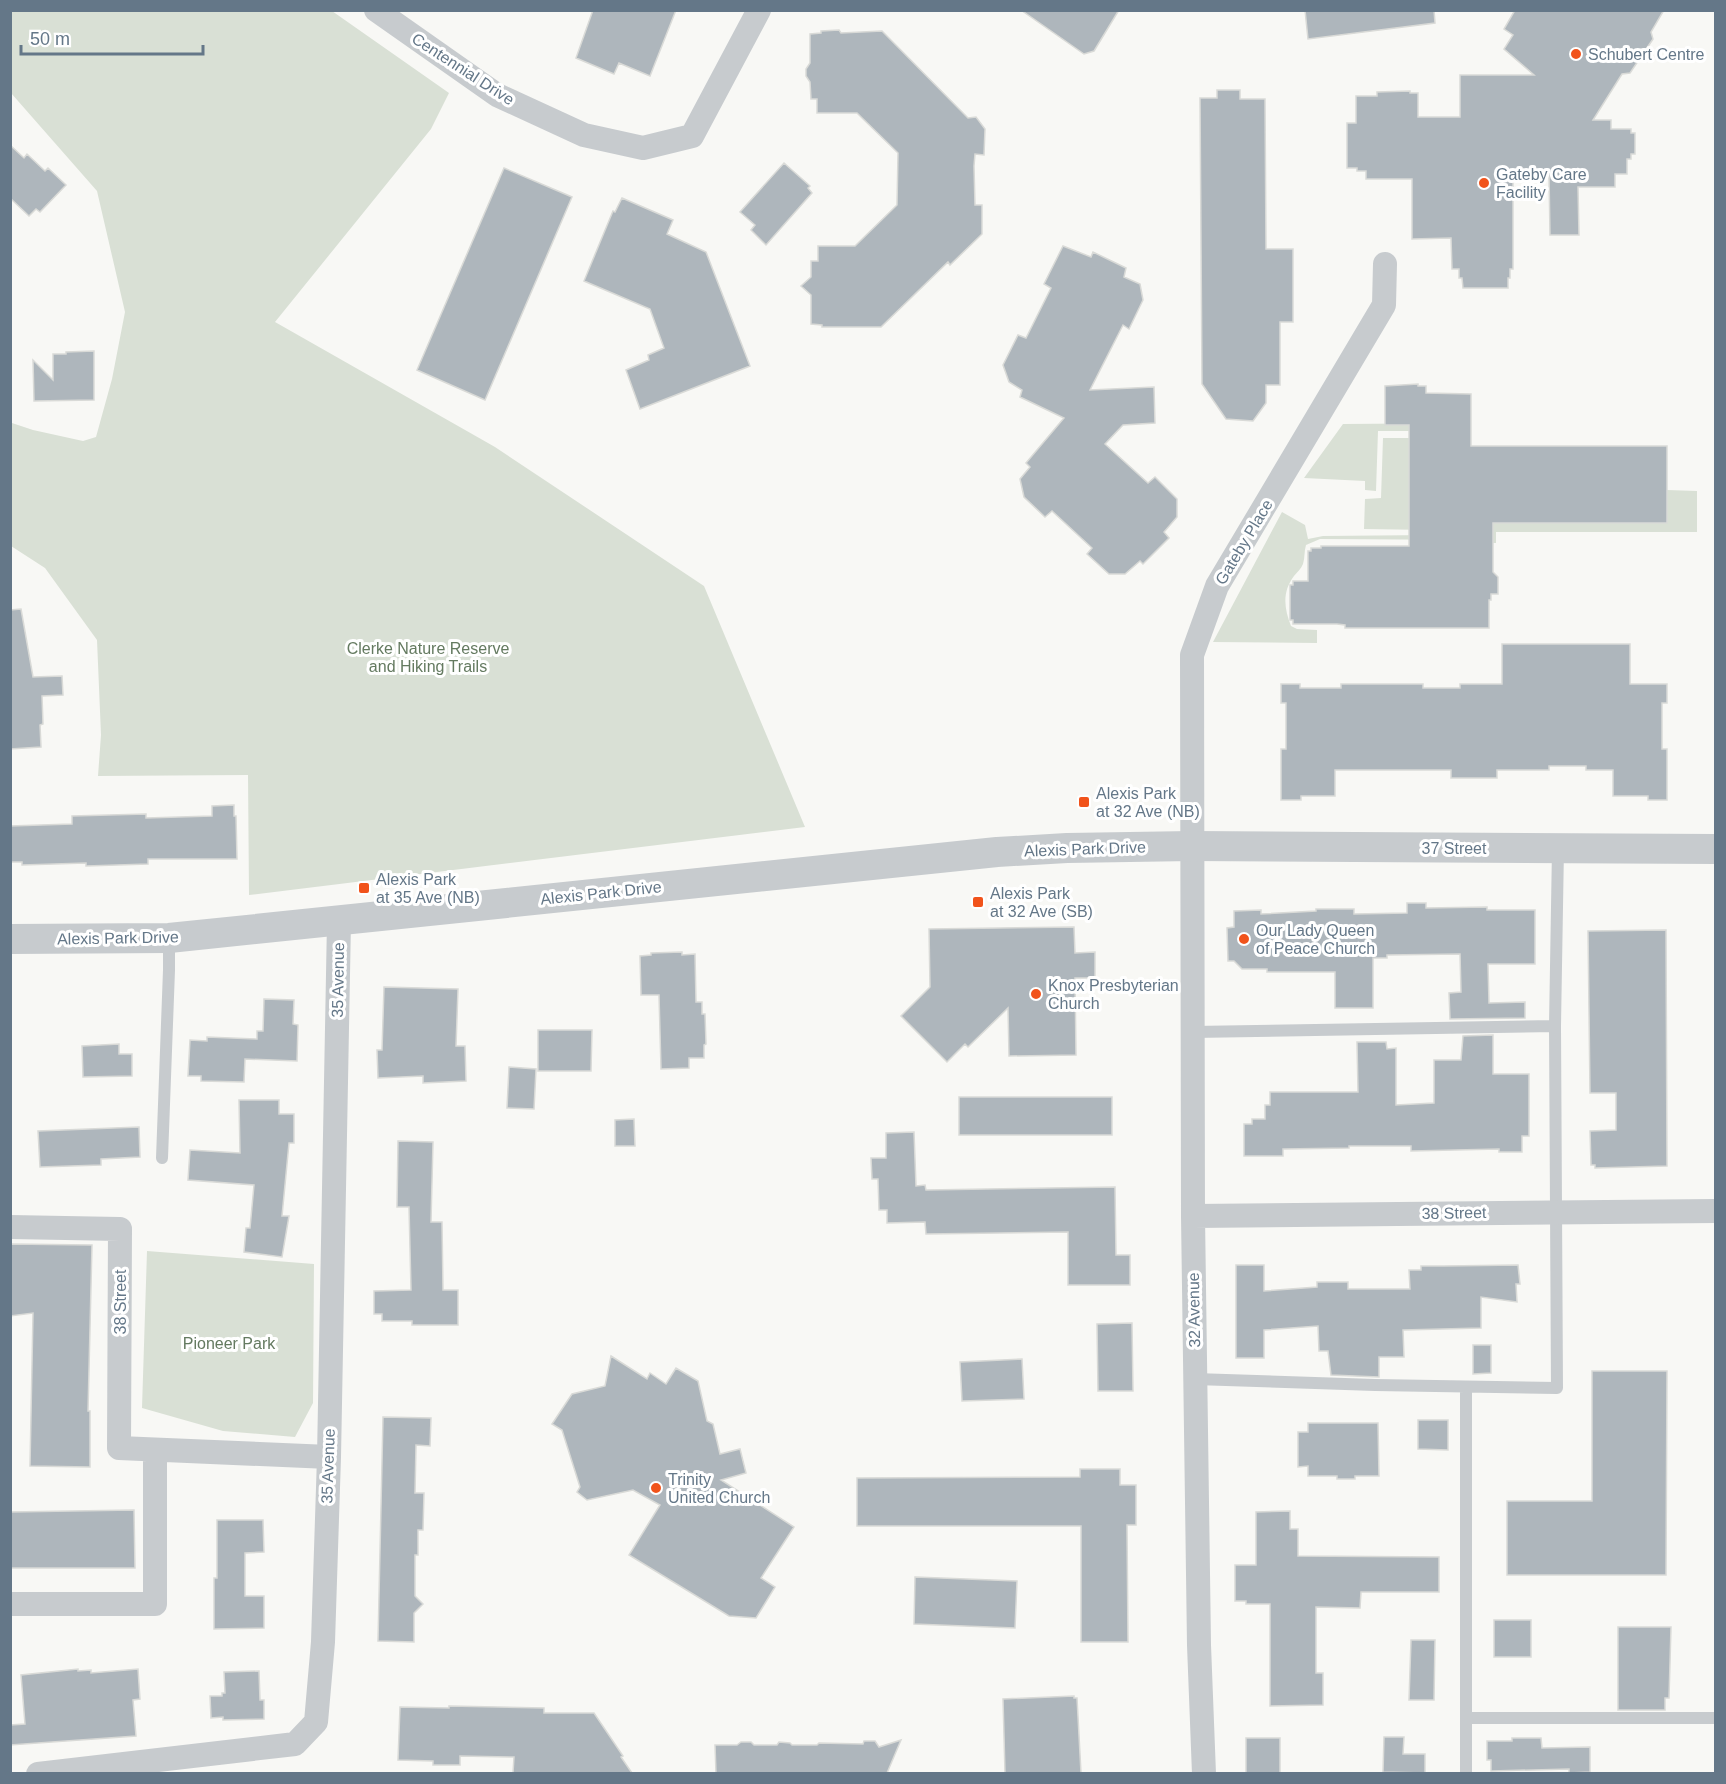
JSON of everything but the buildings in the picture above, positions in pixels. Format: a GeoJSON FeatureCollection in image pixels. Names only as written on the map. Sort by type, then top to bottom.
{"type":"FeatureCollection","features":[{"type":"Feature","properties":{"kind":"street","name":"Centennial Drive"},"geometry":{"type":"LineString","coordinates":[[376,10],[497,95],[584,135],[643,148],[692,136],[759,10]]}},
{"type":"Feature","properties":{"kind":"street","name":"Gateby Place"},"geometry":{"type":"LineString","coordinates":[[1192,846],[1192,655],[1217,586],[1384,305],[1385,264]]}},
{"type":"Feature","properties":{"kind":"street","name":"37 Street"},"geometry":{"type":"LineString","coordinates":[[1192,846],[1716,849]]}},
{"type":"Feature","properties":{"kind":"street","name":"Alexis Park Drive"},"geometry":{"type":"LineString","coordinates":[[10,939],[169,938],[997,852],[1067,848],[1192,846]]}},
{"type":"Feature","properties":{"kind":"street","name":"32 Avenue"},"geometry":{"type":"LineString","coordinates":[[1192,846],[1195,1379],[1199,1645],[1204,1773]]}},
{"type":"Feature","properties":{"kind":"street","name":"35 Avenue"},"geometry":{"type":"LineString","coordinates":[[38,1773],[295,1744],[316,1722],[323,1642],[329,1457],[339,921]]}},
{"type":"Feature","properties":{"kind":"street","name":"38 Street"},"geometry":{"type":"LineString","coordinates":[[1193,1216],[1716,1210]]}},
{"type":"Feature","properties":{"kind":"street","name":"38 Street"},"geometry":{"type":"LineString","coordinates":[[10,1227],[120,1229],[119,1448],[329,1457]]}},
{"type":"Feature","properties":{"kind":"street"},"geometry":{"type":"LineString","coordinates":[[10,1604],[155,1604],[154,1450]]}},
{"type":"Feature","properties":{"kind":"lane"},"geometry":{"type":"LineString","coordinates":[[1195,1379],[1557,1389],[1558,848]]}},
{"type":"Feature","properties":{"kind":"lane"},"geometry":{"type":"LineString","coordinates":[[162,1158],[169,938]]}},
{"type":"Feature","properties":{"kind":"lane"},"geometry":{"type":"LineString","coordinates":[[1193,1032],[1556,1026]]}},
{"type":"Feature","properties":{"kind":"lane"},"geometry":{"type":"LineString","coordinates":[[1466,1387],[1466,1773]]}},
{"type":"Feature","properties":{"kind":"lane"},"geometry":{"type":"LineString","coordinates":[[1466,1718],[1716,1718]]}},
{"type":"Feature","properties":{"kind":"green space","name":"Clerke Nature Reserve and Hiking Trails"},"geometry":{"type":"Polygon","coordinates":[[[11,10],[332,11],[449,93],[431,129],[275,322],[495,447],[704,586],[805,827],[249,895],[248,775],[98,776],[101,735],[97,640],[45,568],[11,546],[11,426],[12,423],[83,441],[96,437],[112,379],[125,312],[97,191],[11,93],[11,10]]]}},
{"type":"Feature","properties":{"kind":"green space"},"geometry":{"type":"Polygon","coordinates":[[[1470,423],[1470,431],[1378,431],[1376,491],[1365,490],[1365,481],[1304,478],[1343,424],[1470,423]]]}},
{"type":"Feature","properties":{"kind":"green space"},"geometry":{"type":"Polygon","coordinates":[[[1383,438],[1409,438],[1409,523],[1666,523],[1667,490],[1697,491],[1697,532],[1496,532],[1496,543],[1484,543],[1483,540],[1320,539],[1306,545],[1303,564],[1287,588],[1285,600],[1291,626],[1297,629],[1317,630],[1317,643],[1213,642],[1282,512],[1305,525],[1308,539],[1323,536],[1430,535],[1430,530],[1364,529],[1365,499],[1381,498],[1383,438]]]}},
{"type":"Feature","properties":{"kind":"green space","name":"Pioneer Park"},"geometry":{"type":"Polygon","coordinates":[[[147,1251],[314,1264],[313,1403],[295,1437],[223,1431],[142,1408],[147,1251]]]}},
{"type":"Feature","properties":{"kind":"place","name":"Schubert Centre"},"geometry":{"type":"Point","coordinates":[1576,54]}},
{"type":"Feature","properties":{"kind":"place","name":"Gateby Care Facility"},"geometry":{"type":"Point","coordinates":[1484,183]}},
{"type":"Feature","properties":{"kind":"place","name":"Alexis Park at 32 Ave (NB)"},"geometry":{"type":"Point","coordinates":[1084,802]}},
{"type":"Feature","properties":{"kind":"place","name":"Alexis Park at 35 Ave (NB)"},"geometry":{"type":"Point","coordinates":[364,888]}},
{"type":"Feature","properties":{"kind":"place","name":"Alexis Park at 32 Ave (SB)"},"geometry":{"type":"Point","coordinates":[978,902]}},
{"type":"Feature","properties":{"kind":"place","name":"Our Lady Queen of Peace Church"},"geometry":{"type":"Point","coordinates":[1244,939]}},
{"type":"Feature","properties":{"kind":"place","name":"Knox Presbyterian Church"},"geometry":{"type":"Point","coordinates":[1036,994]}},
{"type":"Feature","properties":{"kind":"place","name":"Trinity United Church"},"geometry":{"type":"Point","coordinates":[656,1488]}}]}
